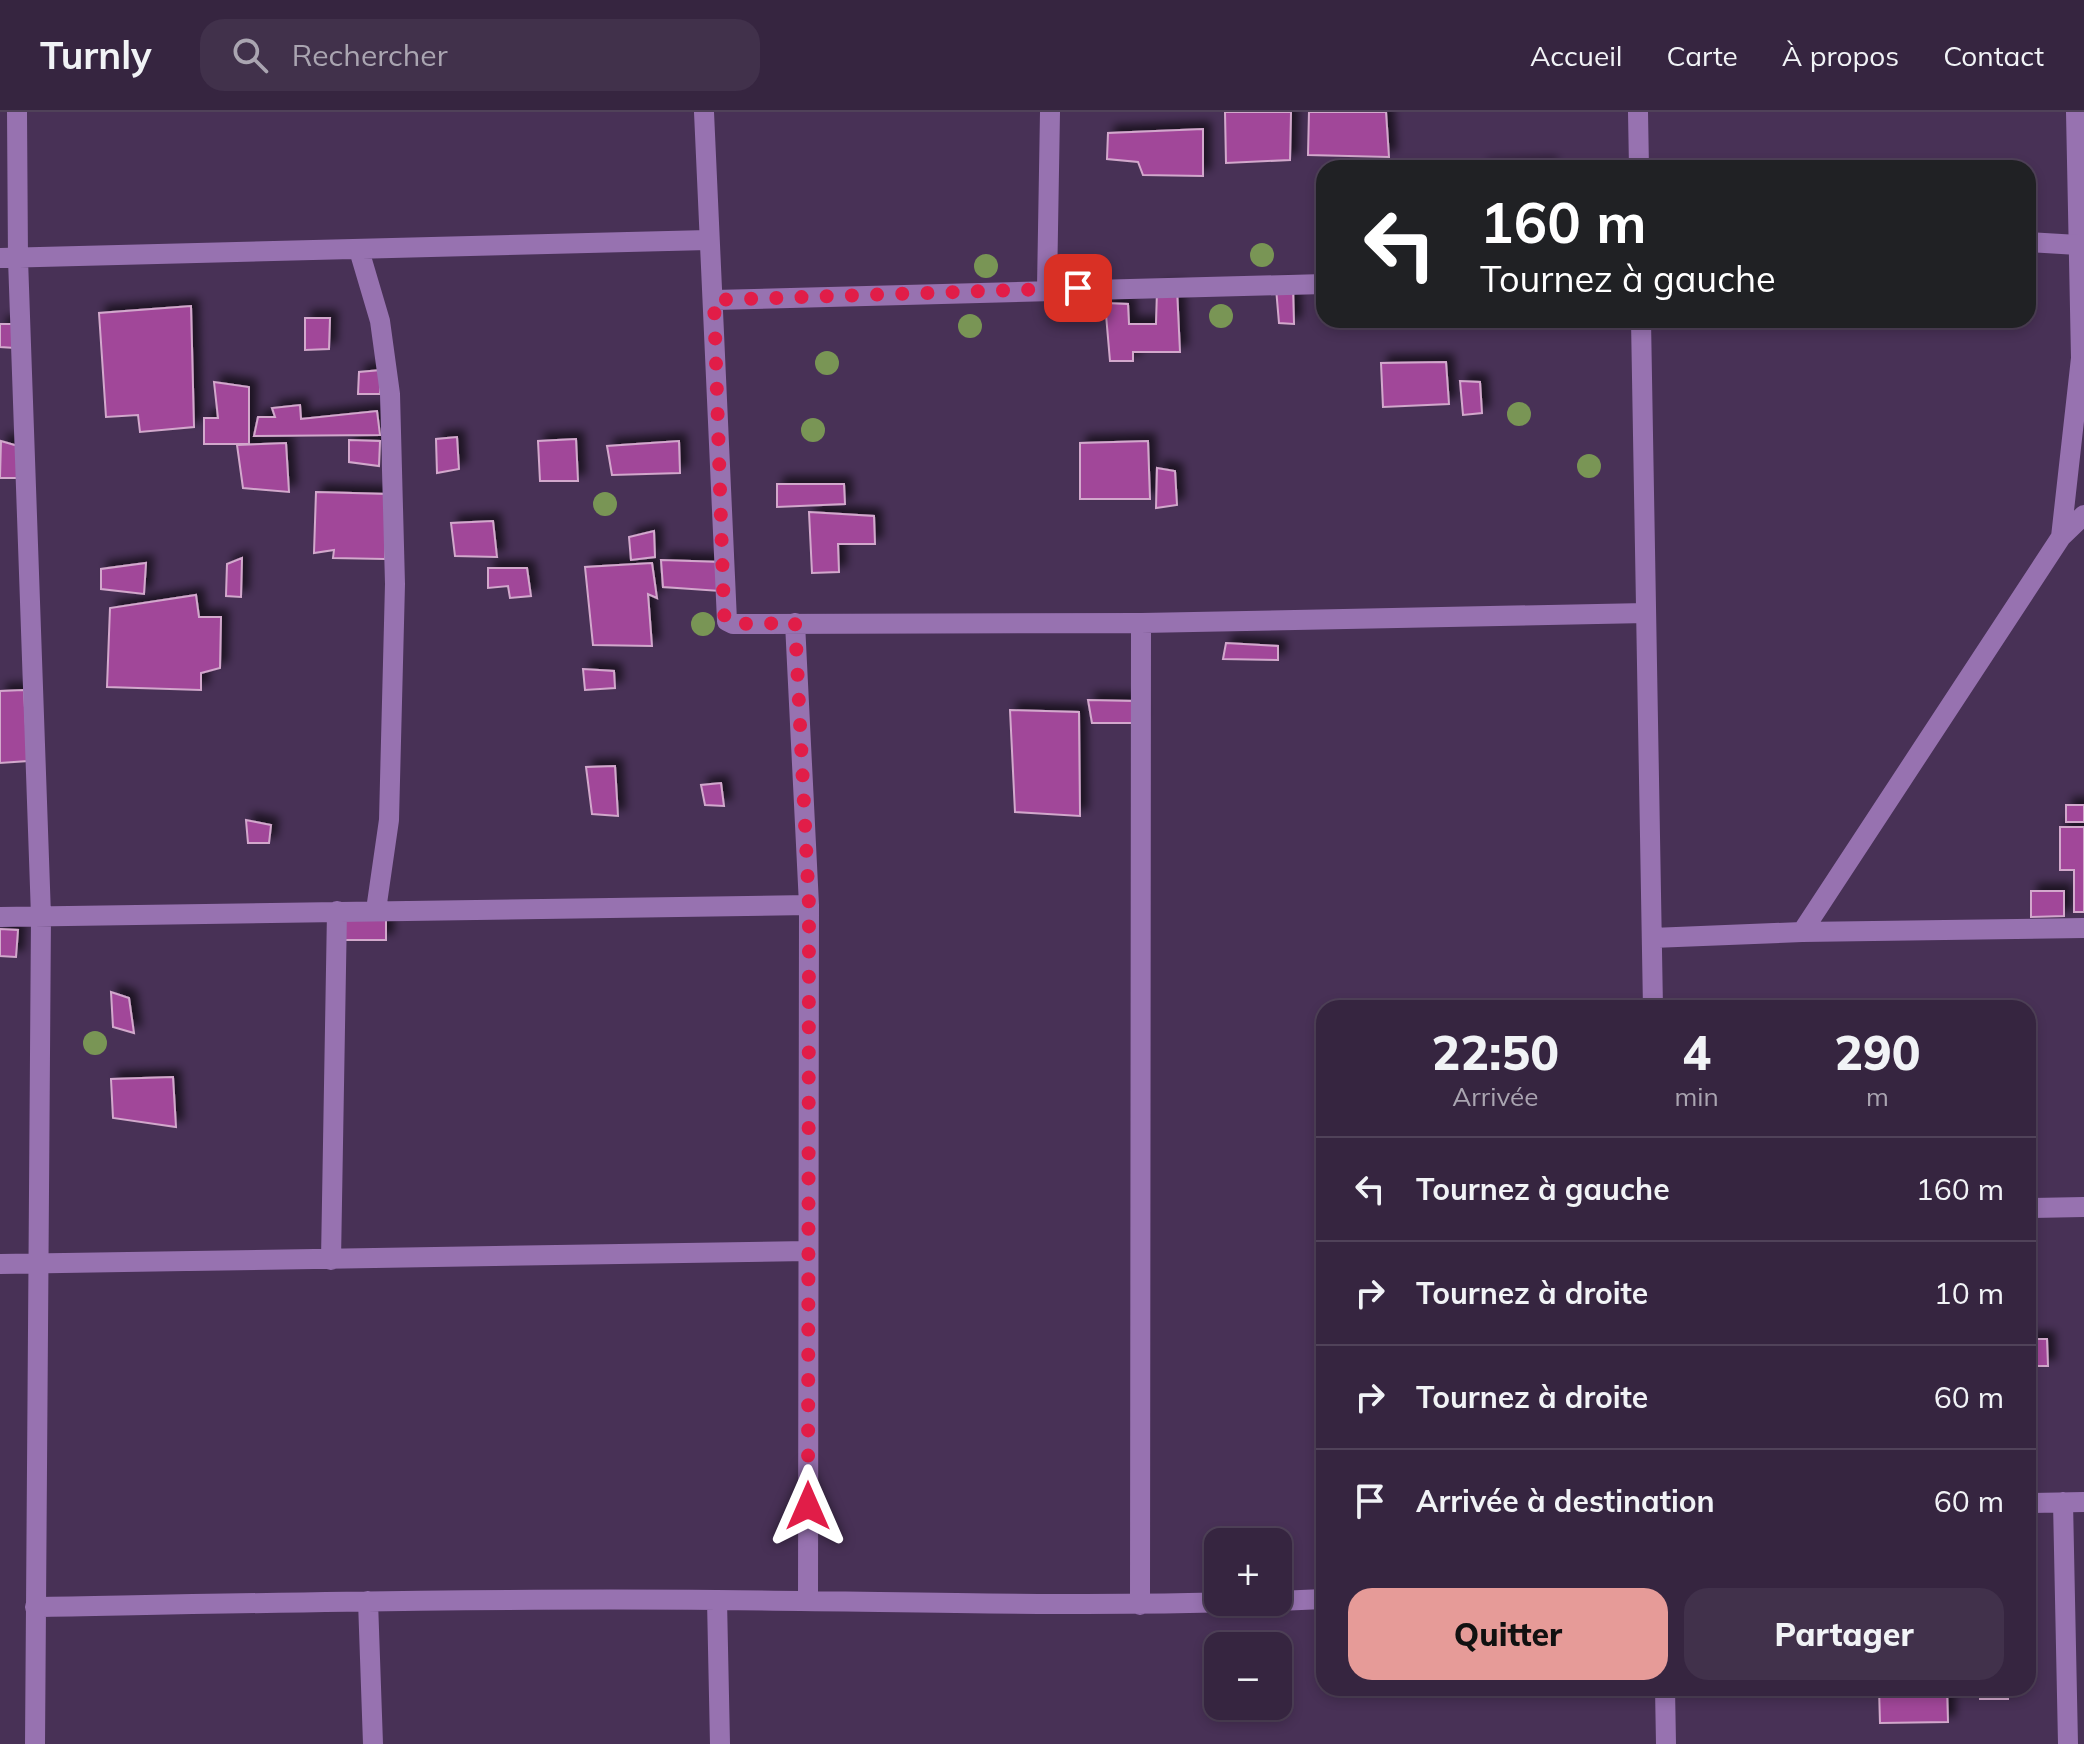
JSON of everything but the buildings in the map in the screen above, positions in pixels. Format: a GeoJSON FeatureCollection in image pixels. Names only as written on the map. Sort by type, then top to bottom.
{"type":"FeatureCollection","features":[{"type":"Feature","properties":{"kind":"street"},"geometry":{"type":"LineString","coordinates":[[17,112],[9,258],[41,916],[35,1744]]}},
{"type":"Feature","properties":{"kind":"street"},"geometry":{"type":"LineString","coordinates":[[704,112],[708,240],[714,300],[724,615],[733,624],[1141,623],[1646,613]]}},
{"type":"Feature","properties":{"kind":"street"},"geometry":{"type":"LineString","coordinates":[[1047,288],[1050,112]]}},
{"type":"Feature","properties":{"kind":"street"},"geometry":{"type":"LineString","coordinates":[[1638,112],[1639,160]]}},
{"type":"Feature","properties":{"kind":"street"},"geometry":{"type":"LineString","coordinates":[[2061,537],[2081,358],[2076,112]]}},
{"type":"Feature","properties":{"kind":"street"},"geometry":{"type":"LineString","coordinates":[[9,258],[708,240]]}},
{"type":"Feature","properties":{"kind":"street"},"geometry":{"type":"LineString","coordinates":[[2036,242],[2078,245]]}},
{"type":"Feature","properties":{"kind":"street"},"geometry":{"type":"LineString","coordinates":[[359,250],[380,321],[390,394],[395,584],[389,820],[376,910]]}},
{"type":"Feature","properties":{"kind":"street"},"geometry":{"type":"LineString","coordinates":[[714,300],[1047,288],[1316,284]]}},
{"type":"Feature","properties":{"kind":"street"},"geometry":{"type":"LineString","coordinates":[[1641,328],[1653,1000]]}},
{"type":"Feature","properties":{"kind":"street"},"geometry":{"type":"LineString","coordinates":[[1802,932],[2061,537],[2084,515]]}},
{"type":"Feature","properties":{"kind":"street"},"geometry":{"type":"LineString","coordinates":[[795,623],[809,905],[808,1601]]}},
{"type":"Feature","properties":{"kind":"street"},"geometry":{"type":"LineString","coordinates":[[1140,1605],[1141,623]]}},
{"type":"Feature","properties":{"kind":"street"},"geometry":{"type":"LineString","coordinates":[[0,917],[809,905]]}},
{"type":"Feature","properties":{"kind":"street"},"geometry":{"type":"LineString","coordinates":[[331,1260],[337,911]]}},
{"type":"Feature","properties":{"kind":"street"},"geometry":{"type":"LineString","coordinates":[[1652,938],[1802,932],[2084,928]]}},
{"type":"Feature","properties":{"kind":"street"},"geometry":{"type":"LineString","coordinates":[[2036,1208],[2084,1207]]}},
{"type":"Feature","properties":{"kind":"street"},"geometry":{"type":"LineString","coordinates":[[0,1264],[808,1251]]}},
{"type":"Feature","properties":{"kind":"street"},"geometry":{"type":"LineString","coordinates":[[2063,1502],[2068,1744]]}},
{"type":"Feature","properties":{"kind":"street"},"geometry":{"type":"LineString","coordinates":[[2036,1503],[2084,1502]]}},
{"type":"Feature","properties":{"kind":"street"},"geometry":{"type":"LineString","coordinates":[[1292,1600],[1316,1599]]}},
{"type":"Feature","properties":{"kind":"street"},"geometry":{"type":"LineString","coordinates":[[717,1600],[720,1744]]}},
{"type":"Feature","properties":{"kind":"street"},"geometry":{"type":"LineString","coordinates":[[35,1607],[368,1601],[1204,1603]]}},
{"type":"Feature","properties":{"kind":"street"},"geometry":{"type":"LineString","coordinates":[[368,1601],[373,1744]]}},
{"type":"Feature","properties":{"kind":"street"},"geometry":{"type":"LineString","coordinates":[[1665,1696],[1666,1744]]}},
{"type":"Feature","properties":{"kind":"route"},"geometry":{"type":"LineString","coordinates":[[808,1506],[809,905],[795,623],[733,624],[724,615],[714,300],[1078,288]]}}]}
